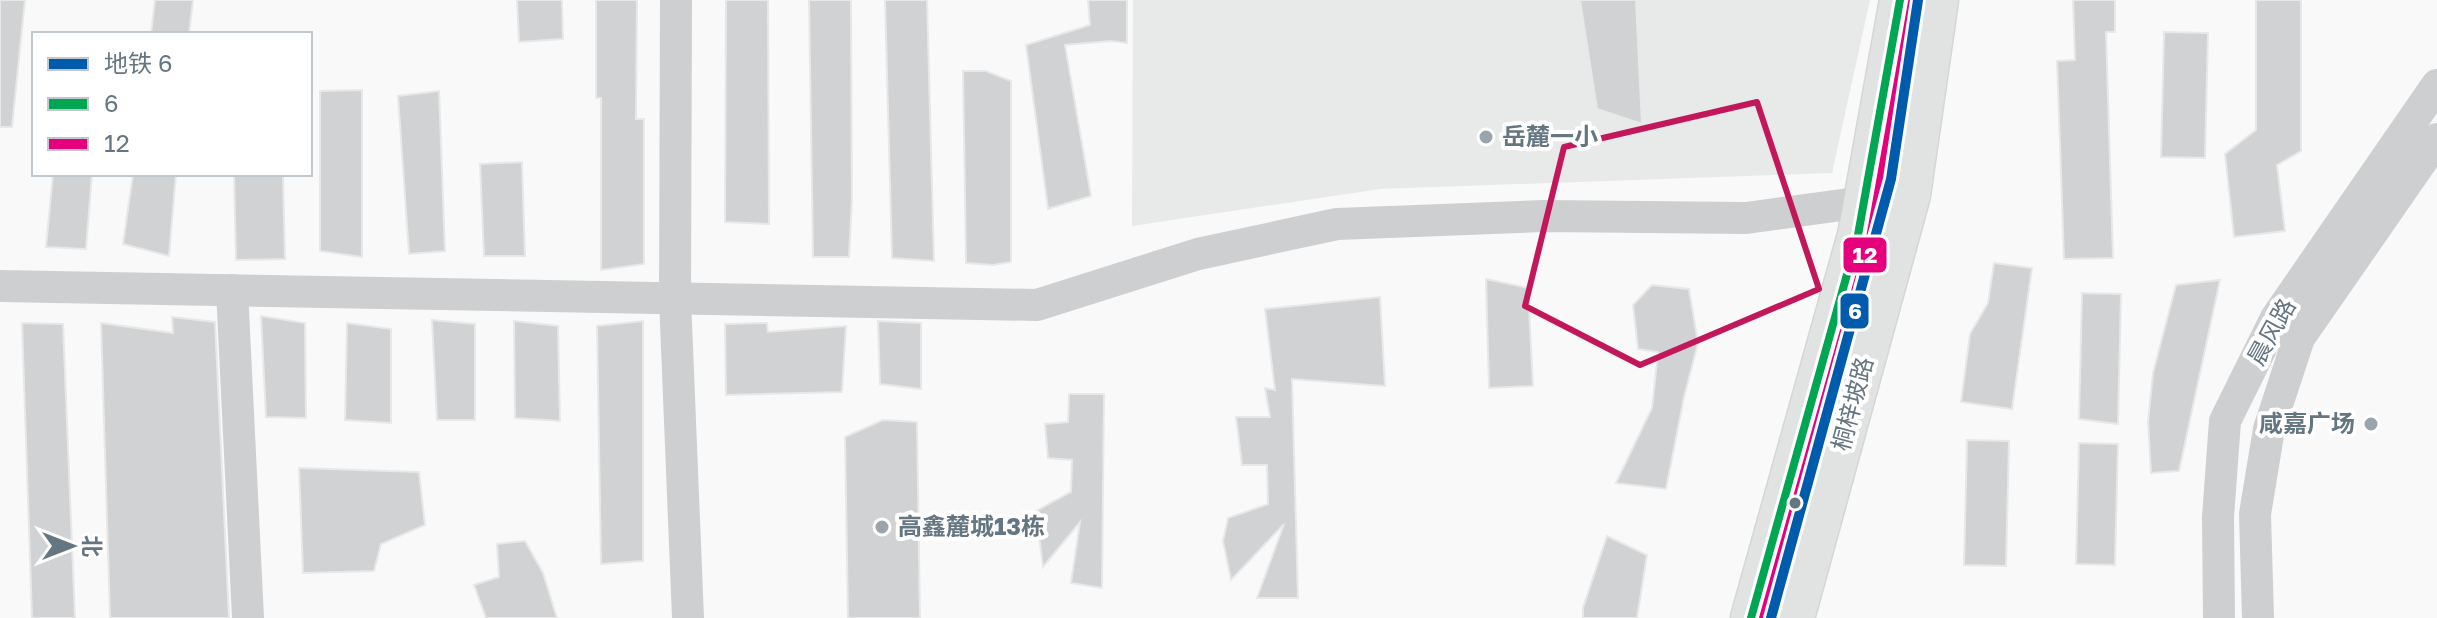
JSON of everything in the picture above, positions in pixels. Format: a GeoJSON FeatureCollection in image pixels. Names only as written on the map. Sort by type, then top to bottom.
{"type":"FeatureCollection","features":[{"type":"Feature","properties":{"kind":"main road","name":"桐梓坡路"},"geometry":{"type":"LineString","coordinates":[[1751,618],[1858,235],[1900,0]]}},
{"type":"Feature","properties":{"kind":"main road","name":"桐梓坡路"},"geometry":{"type":"LineString","coordinates":[[1794,618],[1910,195],[1938,0]]}},
{"type":"Feature","properties":{"kind":"street"},"geometry":{"type":"LineString","coordinates":[[676,0],[675,298],[688,618]]}},
{"type":"Feature","properties":{"kind":"street","name":"晨风路"},"geometry":{"type":"LineString","coordinates":[[2219,618],[2218,517],[2225,421],[2276,318],[2437,85]]}},
{"type":"Feature","properties":{"kind":"street","name":"晨风路"},"geometry":{"type":"LineString","coordinates":[[2258,618],[2255,514],[2269,429],[2299,338],[2437,139]]}},
{"type":"Feature","properties":{"kind":"street"},"geometry":{"type":"LineString","coordinates":[[0,286],[1037,305],[1198,254],[1337,224],[1544,216],[1746,218],[1864,202]]}},
{"type":"Feature","properties":{"kind":"street"},"geometry":{"type":"LineString","coordinates":[[232,290],[248,618]]}},
{"type":"Feature","properties":{"kind":"highlighted area"},"geometry":{"type":"Polygon","coordinates":[[[1757,102],[1819,289],[1640,365],[1525,306],[1564,147],[1757,102]]]}},
{"type":"Feature","properties":{"kind":"shaded area","name":"岳麓一小"},"geometry":{"type":"Polygon","coordinates":[[[1133,0],[1870,0],[1832,173],[1380,189],[1132,226],[1133,0]]]}},
{"type":"Feature","properties":{"kind":"building"},"geometry":{"type":"Polygon","coordinates":[[[0,0],[25,0],[12,127],[0,127],[0,0]]]}},
{"type":"Feature","properties":{"kind":"building"},"geometry":{"type":"Polygon","coordinates":[[[155,0],[193,0],[189,32],[151,32],[155,0]]]}},
{"type":"Feature","properties":{"kind":"building"},"geometry":{"type":"Polygon","coordinates":[[[517,0],[562,0],[563,39],[519,42],[517,0]]]}},
{"type":"Feature","properties":{"kind":"building"},"geometry":{"type":"Polygon","coordinates":[[[596,0],[637,0],[636,119],[644,119],[644,264],[601,270],[601,98],[596,98],[596,0]]]}},
{"type":"Feature","properties":{"kind":"building"},"geometry":{"type":"Polygon","coordinates":[[[726,0],[768,0],[769,224],[725,222],[726,0]]]}},
{"type":"Feature","properties":{"kind":"building"},"geometry":{"type":"Polygon","coordinates":[[[809,0],[851,0],[852,199],[849,257],[813,257],[809,0]]]}},
{"type":"Feature","properties":{"kind":"building"},"geometry":{"type":"Polygon","coordinates":[[[885,0],[927,0],[934,261],[892,258],[885,0]]]}},
{"type":"Feature","properties":{"kind":"building"},"geometry":{"type":"Polygon","coordinates":[[[1088,0],[1127,0],[1127,43],[1110,41],[1065,45],[1091,196],[1048,209],[1026,45],[1090,25],[1088,0]]]}},
{"type":"Feature","properties":{"kind":"building"},"geometry":{"type":"Polygon","coordinates":[[[1580,0],[1636,0],[1642,124],[1597,109],[1580,0]]]}},
{"type":"Feature","properties":{"kind":"building"},"geometry":{"type":"Polygon","coordinates":[[[2073,0],[2115,0],[2115,32],[2106,32],[2113,258],[2064,259],[2057,61],[2075,60],[2073,0]]]}},
{"type":"Feature","properties":{"kind":"building"},"geometry":{"type":"Polygon","coordinates":[[[2256,0],[2301,0],[2301,151],[2277,165],[2285,231],[2234,237],[2225,154],[2256,130],[2256,0]]]}},
{"type":"Feature","properties":{"kind":"building"},"geometry":{"type":"Polygon","coordinates":[[[2164,32],[2208,33],[2205,158],[2161,157],[2164,32]]]}},
{"type":"Feature","properties":{"kind":"building"},"geometry":{"type":"Polygon","coordinates":[[[963,71],[986,71],[1011,81],[1011,262],[993,265],[966,263],[963,71]]]}},
{"type":"Feature","properties":{"kind":"building"},"geometry":{"type":"Polygon","coordinates":[[[362,90],[362,257],[320,251],[320,91],[362,90]]]}},
{"type":"Feature","properties":{"kind":"building"},"geometry":{"type":"Polygon","coordinates":[[[439,91],[445,251],[409,254],[398,96],[439,91]]]}},
{"type":"Feature","properties":{"kind":"building"},"geometry":{"type":"Polygon","coordinates":[[[522,162],[525,256],[484,256],[480,164],[522,162]]]}},
{"type":"Feature","properties":{"kind":"building"},"geometry":{"type":"Polygon","coordinates":[[[53,176],[92,176],[86,249],[46,247],[53,176]]]}},
{"type":"Feature","properties":{"kind":"building"},"geometry":{"type":"Polygon","coordinates":[[[133,176],[176,176],[169,256],[123,244],[133,176]]]}},
{"type":"Feature","properties":{"kind":"building"},"geometry":{"type":"Polygon","coordinates":[[[234,176],[283,176],[285,259],[236,260],[234,176]]]}},
{"type":"Feature","properties":{"kind":"building"},"geometry":{"type":"Polygon","coordinates":[[[1994,263],[2032,268],[2012,409],[1961,402],[1970,334],[1988,303],[1994,263]]]}},
{"type":"Feature","properties":{"kind":"building"},"geometry":{"type":"Polygon","coordinates":[[[1486,279],[1528,288],[1533,386],[1489,388],[1486,279]]]}},
{"type":"Feature","properties":{"kind":"building"},"geometry":{"type":"Polygon","coordinates":[[[2220,280],[2179,471],[2151,473],[2148,422],[2153,373],[2176,285],[2220,280]]]}},
{"type":"Feature","properties":{"kind":"building"},"geometry":{"type":"Polygon","coordinates":[[[1652,285],[1689,289],[1698,343],[1666,489],[1616,483],[1652,408],[1658,352],[1638,349],[1633,305],[1652,285]]]}},
{"type":"Feature","properties":{"kind":"building"},"geometry":{"type":"Polygon","coordinates":[[[2082,293],[2121,294],[2118,424],[2079,419],[2082,293]]]}},
{"type":"Feature","properties":{"kind":"building"},"geometry":{"type":"Polygon","coordinates":[[[1380,297],[1385,386],[1292,379],[1298,598],[1257,598],[1284,524],[1231,580],[1223,541],[1228,518],[1268,504],[1267,465],[1242,465],[1236,417],[1270,417],[1265,388],[1275,390],[1265,309],[1380,297]]]}},
{"type":"Feature","properties":{"kind":"building"},"geometry":{"type":"Polygon","coordinates":[[[261,316],[305,323],[306,418],[266,417],[261,316]]]}},
{"type":"Feature","properties":{"kind":"building"},"geometry":{"type":"Polygon","coordinates":[[[172,317],[215,322],[229,618],[110,618],[101,323],[173,333],[172,317]]]}},
{"type":"Feature","properties":{"kind":"building"},"geometry":{"type":"Polygon","coordinates":[[[432,320],[475,324],[475,420],[437,420],[432,320]]]}},
{"type":"Feature","properties":{"kind":"building"},"geometry":{"type":"Polygon","coordinates":[[[514,321],[558,326],[560,421],[515,418],[514,321]]]}},
{"type":"Feature","properties":{"kind":"building"},"geometry":{"type":"Polygon","coordinates":[[[643,321],[643,561],[601,564],[597,326],[643,321]]]}},
{"type":"Feature","properties":{"kind":"building"},"geometry":{"type":"Polygon","coordinates":[[[878,321],[921,323],[921,389],[880,384],[878,321]]]}},
{"type":"Feature","properties":{"kind":"building"},"geometry":{"type":"Polygon","coordinates":[[[22,323],[63,324],[75,618],[32,618],[22,323]]]}},
{"type":"Feature","properties":{"kind":"building"},"geometry":{"type":"Polygon","coordinates":[[[347,323],[391,329],[391,423],[345,420],[347,323]]]}},
{"type":"Feature","properties":{"kind":"building"},"geometry":{"type":"Polygon","coordinates":[[[767,323],[768,332],[846,326],[842,392],[726,395],[725,324],[767,323]]]}},
{"type":"Feature","properties":{"kind":"building"},"geometry":{"type":"Polygon","coordinates":[[[1069,394],[1104,394],[1102,588],[1071,583],[1080,522],[1043,567],[1036,511],[1071,492],[1072,460],[1048,458],[1045,424],[1068,422],[1069,394]]]}},
{"type":"Feature","properties":{"kind":"building","name":"高鑫麓城13栋"},"geometry":{"type":"Polygon","coordinates":[[[883,420],[917,422],[920,618],[848,618],[845,437],[883,420]]]}},
{"type":"Feature","properties":{"kind":"building"},"geometry":{"type":"Polygon","coordinates":[[[1967,440],[2009,441],[2006,566],[1964,565],[1967,440]]]}},
{"type":"Feature","properties":{"kind":"building"},"geometry":{"type":"Polygon","coordinates":[[[2079,443],[2118,444],[2115,565],[2076,564],[2079,443]]]}},
{"type":"Feature","properties":{"kind":"building"},"geometry":{"type":"Polygon","coordinates":[[[299,468],[419,472],[425,525],[381,544],[374,571],[303,573],[299,468]]]}},
{"type":"Feature","properties":{"kind":"building"},"geometry":{"type":"Polygon","coordinates":[[[1607,536],[1647,555],[1637,618],[1583,618],[1583,608],[1607,536]]]}},
{"type":"Feature","properties":{"kind":"building"},"geometry":{"type":"Polygon","coordinates":[[[525,541],[543,573],[557,618],[486,618],[474,585],[499,577],[497,544],[525,541]]]}},
{"type":"Feature","properties":{"kind":"metro line","name":"6"},"geometry":{"type":"LineString","coordinates":[[1771,618],[1891,179],[1918,0]]}},
{"type":"Feature","properties":{"kind":"transit line","name":"6"},"geometry":{"type":"LineString","coordinates":[[1751,618],[1858,235],[1900,0]]}},
{"type":"Feature","properties":{"kind":"transit line","name":"12"},"geometry":{"type":"LineString","coordinates":[[1763,618],[1870,238],[1912,2]]}},
{"type":"Feature","properties":{"kind":"place","name":"岳麓一小"},"geometry":{"type":"Point","coordinates":[1486,137]}},
{"type":"Feature","properties":{"kind":"place","name":"咸嘉广场"},"geometry":{"type":"Point","coordinates":[2371,424]}},
{"type":"Feature","properties":{"kind":"place","name":"高鑫麓城13栋"},"geometry":{"type":"Point","coordinates":[882,527]}}]}
